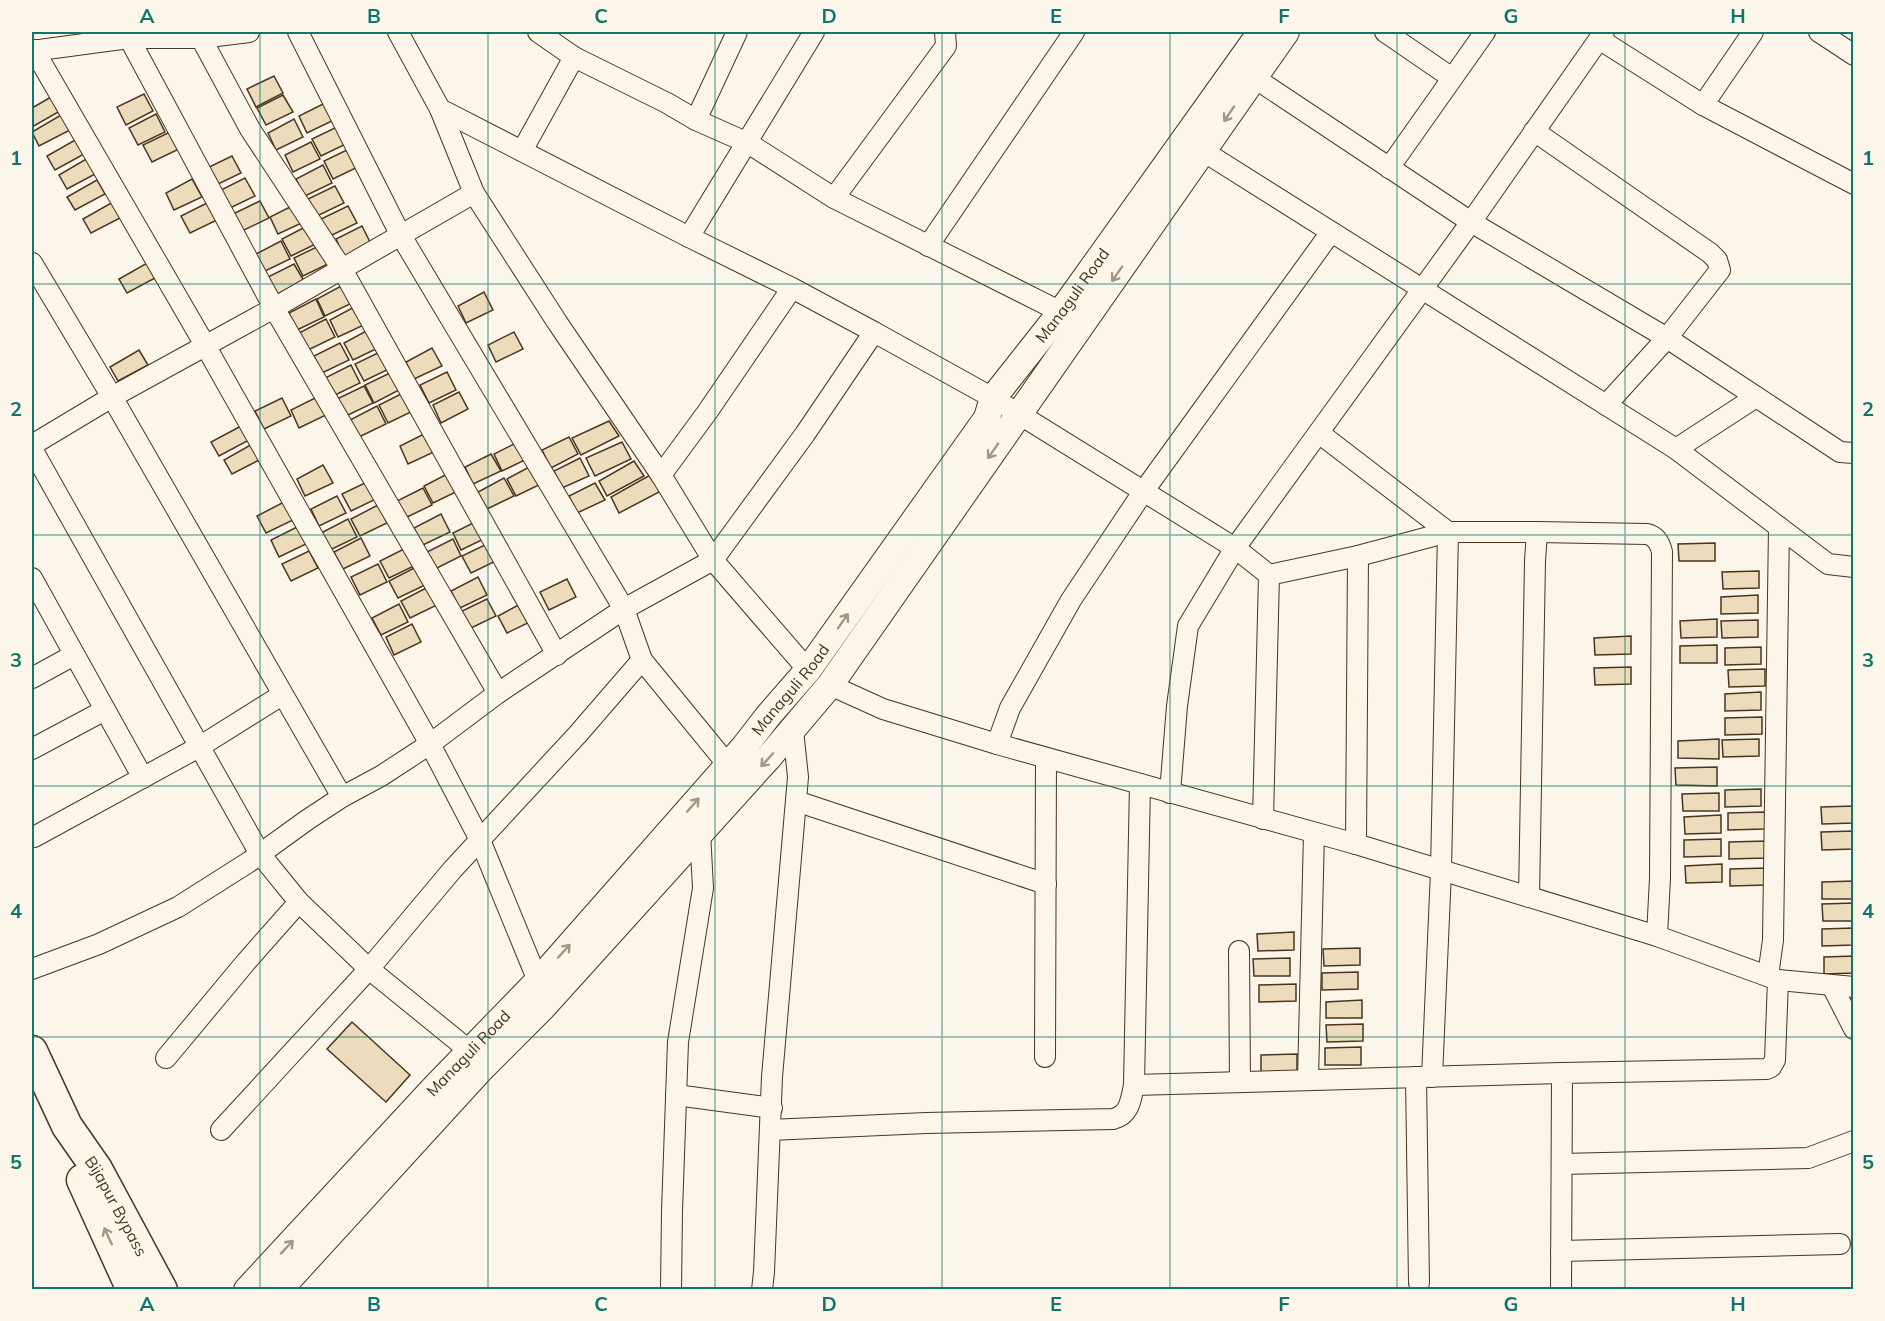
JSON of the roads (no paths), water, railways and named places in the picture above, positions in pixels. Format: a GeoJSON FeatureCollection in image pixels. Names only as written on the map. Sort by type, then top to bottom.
{"type":"FeatureCollection","features":[{"type":"Feature","properties":{"kind":"highway","name":"Bijapur Bypass"},"geometry":{"type":"LineString","coordinates":[[32,1051],[67,1126],[81,1177],[157,1287]]}},
{"type":"Feature","properties":{"kind":"main road","name":"Managuli Road"},"geometry":{"type":"LineString","coordinates":[[248,1290],[478,1058],[542,1008],[793,730],[830,685],[1286,32]]}},
{"type":"Feature","properties":{"kind":"main road","name":"Managuli Road"},"geometry":{"type":"LineString","coordinates":[[279,1290],[478,1058],[538,981],[728,765],[808,670],[987,418],[993,398],[1061,312],[1251,35]]}},
{"type":"Feature","properties":{"kind":"street"},"geometry":{"type":"LineString","coordinates":[[249,32],[201,38],[129,38],[33,51],[205,345],[430,744],[480,840],[538,981]]}},
{"type":"Feature","properties":{"kind":"street"},"geometry":{"type":"LineString","coordinates":[[298,32],[400,234],[624,609],[642,660],[728,765]]}},
{"type":"Feature","properties":{"kind":"street"},"geometry":{"type":"LineString","coordinates":[[398,32],[440,109],[474,192],[557,322],[661,475],[713,560],[808,670]]}},
{"type":"Feature","properties":{"kind":"street"},"geometry":{"type":"LineString","coordinates":[[538,32],[574,57],[696,120],[748,143],[834,198],[1061,312]]}},
{"type":"Feature","properties":{"kind":"street"},"geometry":{"type":"LineString","coordinates":[[696,120],[737,32]]}},
{"type":"Feature","properties":{"kind":"street"},"geometry":{"type":"LineString","coordinates":[[689,237],[814,32]]}},
{"type":"Feature","properties":{"kind":"street"},"geometry":{"type":"LineString","coordinates":[[834,198],[946,46],[945,32]]}},
{"type":"Feature","properties":{"kind":"street"},"geometry":{"type":"LineString","coordinates":[[927,246],[1074,32]]}},
{"type":"Feature","properties":{"kind":"street"},"geometry":{"type":"LineString","coordinates":[[1385,32],[1452,78]]}},
{"type":"Feature","properties":{"kind":"street"},"geometry":{"type":"LineString","coordinates":[[1389,168],[1485,32]]}},
{"type":"Feature","properties":{"kind":"street"},"geometry":{"type":"LineString","coordinates":[[1703,105],[1754,32]]}},
{"type":"Feature","properties":{"kind":"street"},"geometry":{"type":"LineString","coordinates":[[1820,32],[1854,56]]}},
{"type":"Feature","properties":{"kind":"street"},"geometry":{"type":"LineString","coordinates":[[1170,793],[1177,706],[1188,626],[1235,548],[1471,222],[1601,35],[1703,105],[1854,184]]}},
{"type":"Feature","properties":{"kind":"street"},"geometry":{"type":"LineString","coordinates":[[129,38],[274,308],[498,693]]}},
{"type":"Feature","properties":{"kind":"street"},"geometry":{"type":"LineString","coordinates":[[201,38],[250,129],[342,269],[557,655]]}},
{"type":"Feature","properties":{"kind":"street"},"geometry":{"type":"LineString","coordinates":[[522,151],[574,57]]}},
{"type":"Feature","properties":{"kind":"street"},"geometry":{"type":"LineString","coordinates":[[1253,77],[1471,222],[1667,339],[1840,452],[1854,453]]}},
{"type":"Feature","properties":{"kind":"street"},"geometry":{"type":"LineString","coordinates":[[440,109],[792,288],[993,398],[1235,548],[1269,575]]}},
{"type":"Feature","properties":{"kind":"street"},"geometry":{"type":"LineString","coordinates":[[1534,131],[1710,253],[1717,260],[1720,270],[1667,339],[1606,405]]}},
{"type":"Feature","properties":{"kind":"street"},"geometry":{"type":"LineString","coordinates":[[1203,151],[1676,449],[1828,564],[1854,567]]}},
{"type":"Feature","properties":{"kind":"street"},"geometry":{"type":"LineString","coordinates":[[474,192],[274,308],[112,397],[32,447],[260,854],[299,902],[369,969],[478,1058]]}},
{"type":"Feature","properties":{"kind":"street"},"geometry":{"type":"LineString","coordinates":[[997,744],[1010,708],[1071,600],[1143,492],[1331,232]]}},
{"type":"Feature","properties":{"kind":"street"},"geometry":{"type":"LineString","coordinates":[[32,262],[342,797]]}},
{"type":"Feature","properties":{"kind":"street"},"geometry":{"type":"LineString","coordinates":[[661,475],[792,288]]}},
{"type":"Feature","properties":{"kind":"street"},"geometry":{"type":"LineString","coordinates":[[32,969],[99,944],[178,907],[342,797],[381,776],[430,744],[498,693],[624,609],[713,560],[805,434],[874,332]]}},
{"type":"Feature","properties":{"kind":"street"},"geometry":{"type":"LineString","coordinates":[[1676,449],[1756,397]]}},
{"type":"Feature","properties":{"kind":"street"},"geometry":{"type":"LineString","coordinates":[[1319,433],[1448,532]]}},
{"type":"Feature","properties":{"kind":"street"},"geometry":{"type":"LineString","coordinates":[[1134,1084],[1771,1067],[1775,1060],[1773,940],[1779,527]]}},
{"type":"Feature","properties":{"kind":"street"},"geometry":{"type":"LineString","coordinates":[[1419,1283],[1424,1077],[1442,871],[1448,532]]}},
{"type":"Feature","properties":{"kind":"street"},"geometry":{"type":"LineString","coordinates":[[1269,575],[1358,556],[1448,532],[1647,534],[1652,536],[1660,544],[1662,552],[1660,867],[1657,936]]}},
{"type":"Feature","properties":{"kind":"street"},"geometry":{"type":"LineString","coordinates":[[1529,897],[1534,561],[1537,532]]}},
{"type":"Feature","properties":{"kind":"street"},"geometry":{"type":"LineString","coordinates":[[1356,844],[1358,556]]}},
{"type":"Feature","properties":{"kind":"street"},"geometry":{"type":"LineString","coordinates":[[1263,819],[1269,575]]}},
{"type":"Feature","properties":{"kind":"street"},"geometry":{"type":"LineString","coordinates":[[32,578],[142,778]]}},
{"type":"Feature","properties":{"kind":"street"},"geometry":{"type":"LineString","coordinates":[[32,678],[74,655]]}},
{"type":"Feature","properties":{"kind":"street"},"geometry":{"type":"LineString","coordinates":[[220,1130],[369,969],[480,840],[578,734],[642,660]]}},
{"type":"Feature","properties":{"kind":"street"},"geometry":{"type":"LineString","coordinates":[[830,685],[883,709],[997,744],[1356,844],[1657,936],[1773,978],[1854,987]]}},
{"type":"Feature","properties":{"kind":"street"},"geometry":{"type":"LineString","coordinates":[[34,837],[199,747],[282,695]]}},
{"type":"Feature","properties":{"kind":"street"},"geometry":{"type":"LineString","coordinates":[[32,749],[105,710]]}},
{"type":"Feature","properties":{"kind":"street"},"geometry":{"type":"LineString","coordinates":[[762,1290],[772,1077],[798,777],[793,730]]}},
{"type":"Feature","properties":{"kind":"street"},"geometry":{"type":"LineString","coordinates":[[1045,1057],[1047,758]]}},
{"type":"Feature","properties":{"kind":"street"},"geometry":{"type":"LineString","coordinates":[[770,1130],[926,1123],[1113,1119],[1128,1110],[1134,1084],[1140,784]]}},
{"type":"Feature","properties":{"kind":"street"},"geometry":{"type":"LineString","coordinates":[[796,801],[1046,884]]}},
{"type":"Feature","properties":{"kind":"street"},"geometry":{"type":"LineString","coordinates":[[671,1290],[678,1042],[703,888],[699,832]]}},
{"type":"Feature","properties":{"kind":"street"},"geometry":{"type":"LineString","coordinates":[[1308,1080],[1314,833]]}},
{"type":"Feature","properties":{"kind":"street"},"geometry":{"type":"LineString","coordinates":[[166,1058],[299,902]]}},
{"type":"Feature","properties":{"kind":"street"},"geometry":{"type":"LineString","coordinates":[[1239,951],[1240,1082]]}},
{"type":"Feature","properties":{"kind":"street"},"geometry":{"type":"LineString","coordinates":[[1833,986],[1854,1029]]}},
{"type":"Feature","properties":{"kind":"street"},"geometry":{"type":"LineString","coordinates":[[1561,1290],[1562,1073]]}},
{"type":"Feature","properties":{"kind":"street"},"geometry":{"type":"LineString","coordinates":[[676,1095],[771,1108]]}},
{"type":"Feature","properties":{"kind":"street"},"geometry":{"type":"LineString","coordinates":[[1562,1164],[1808,1158],[1854,1141]]}},
{"type":"Feature","properties":{"kind":"street"},"geometry":{"type":"LineString","coordinates":[[1561,1251],[1840,1244]]}}]}
